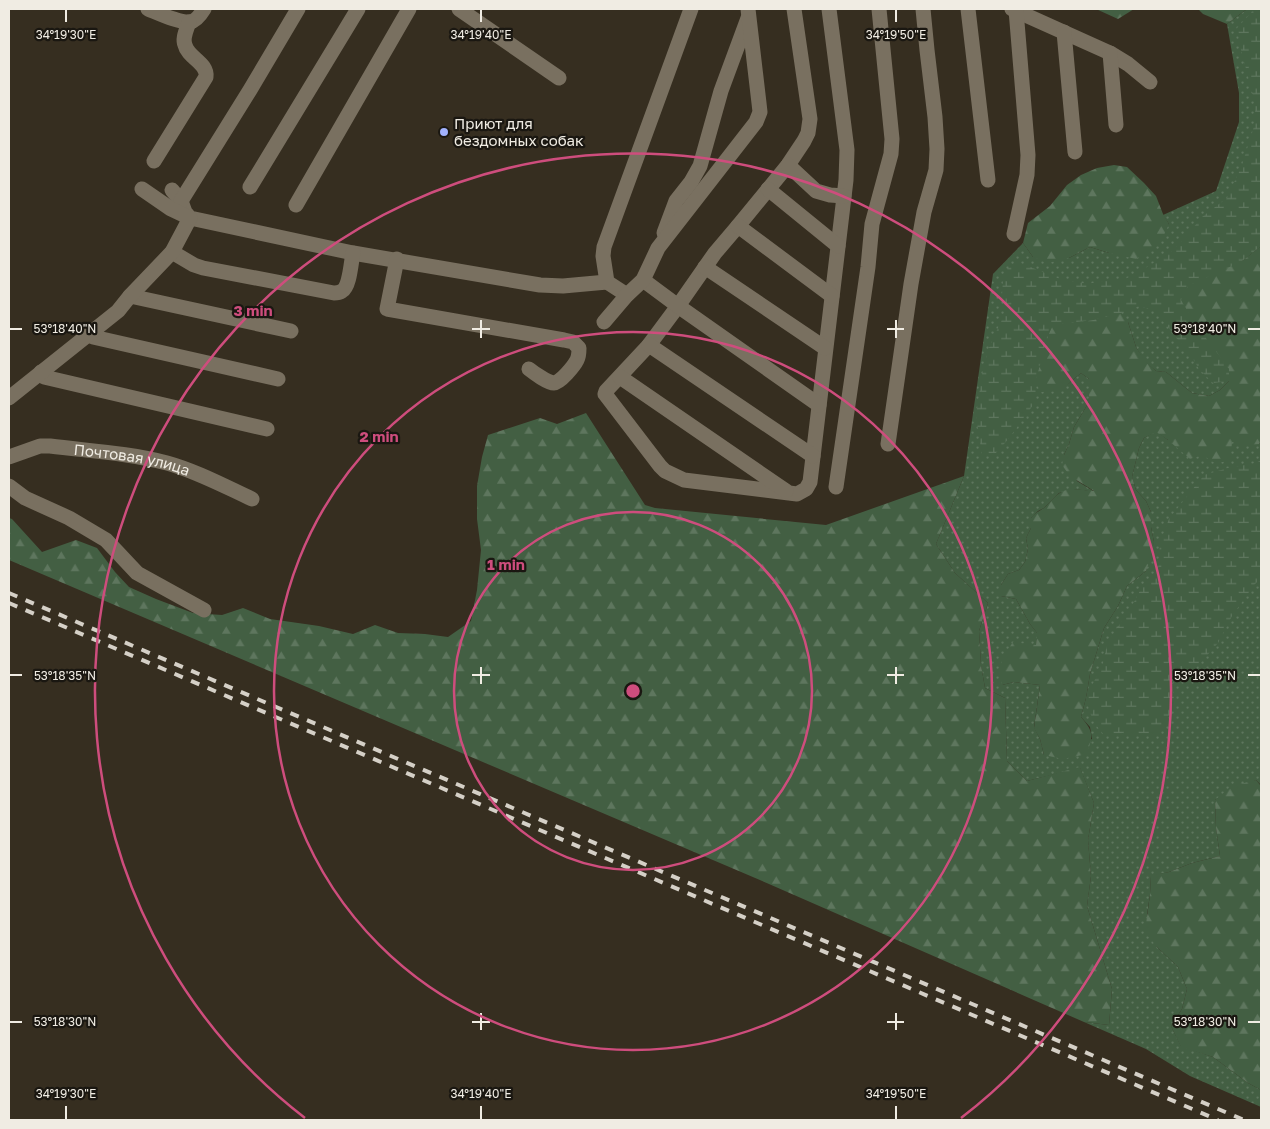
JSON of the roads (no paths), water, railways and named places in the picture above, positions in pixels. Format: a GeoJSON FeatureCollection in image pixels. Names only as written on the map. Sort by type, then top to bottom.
{"type":"FeatureCollection","features":[{"type":"Feature","properties":{"kind":"street"},"geometry":{"type":"LineString","coordinates":[[148,9],[189,22],[196,20],[204,9]]}},
{"type":"Feature","properties":{"kind":"street"},"geometry":{"type":"LineString","coordinates":[[190,218],[176,195],[250,90],[298,9]]}},
{"type":"Feature","properties":{"kind":"street"},"geometry":{"type":"LineString","coordinates":[[250,187],[358,9]]}},
{"type":"Feature","properties":{"kind":"street"},"geometry":{"type":"LineString","coordinates":[[296,205],[409,9]]}},
{"type":"Feature","properties":{"kind":"street"},"geometry":{"type":"LineString","coordinates":[[459,9],[559,78]]}},
{"type":"Feature","properties":{"kind":"street"},"geometry":{"type":"LineString","coordinates":[[607,282],[603,256],[604,247],[691,9]]}},
{"type":"Feature","properties":{"kind":"street"},"geometry":{"type":"LineString","coordinates":[[794,9],[810,119],[810,126],[804,142],[788,165],[721,246],[649,345],[605,394],[665,471],[684,480],[789,494],[797,494],[806,489],[810,482],[846,180],[847,150],[829,9]]}},
{"type":"Feature","properties":{"kind":"street"},"geometry":{"type":"LineString","coordinates":[[836,487],[868,267],[872,224],[891,154],[892,139],[878,9]]}},
{"type":"Feature","properties":{"kind":"street"},"geometry":{"type":"LineString","coordinates":[[888,444],[911,284],[924,212],[936,170],[935,117],[926,50],[923,9]]}},
{"type":"Feature","properties":{"kind":"street"},"geometry":{"type":"LineString","coordinates":[[968,9],[988,180]]}},
{"type":"Feature","properties":{"kind":"street"},"geometry":{"type":"LineString","coordinates":[[1014,234],[1027,175],[1028,155],[1014,10],[1110,53],[1128,64],[1150,82]]}},
{"type":"Feature","properties":{"kind":"street"},"geometry":{"type":"LineString","coordinates":[[658,248],[756,122],[760,112],[748,13]]}},
{"type":"Feature","properties":{"kind":"street"},"geometry":{"type":"LineString","coordinates":[[604,322],[627,295],[643,280],[658,248],[676,201],[691,182],[700,166],[721,91],[748,13]]}},
{"type":"Feature","properties":{"kind":"street"},"geometry":{"type":"LineString","coordinates":[[154,161],[206,77],[207,71],[205,67],[188,52],[185,45],[184,40],[189,22]]}},
{"type":"Feature","properties":{"kind":"street"},"geometry":{"type":"LineString","coordinates":[[1064,32],[1075,152]]}},
{"type":"Feature","properties":{"kind":"street"},"geometry":{"type":"LineString","coordinates":[[1110,53],[1116,125]]}},
{"type":"Feature","properties":{"kind":"street"},"geometry":{"type":"LineString","coordinates":[[788,165],[816,191],[844,196]]}},
{"type":"Feature","properties":{"kind":"street"},"geometry":{"type":"LineString","coordinates":[[142,189],[171,209],[190,218],[353,253],[397,259],[540,285],[563,286],[607,282],[627,295]]}},
{"type":"Feature","properties":{"kind":"street"},"geometry":{"type":"LineString","coordinates":[[768,189],[838,246]]}},
{"type":"Feature","properties":{"kind":"street"},"geometry":{"type":"LineString","coordinates":[[9,398],[118,311],[172,252],[190,218]]}},
{"type":"Feature","properties":{"kind":"street"},"geometry":{"type":"LineString","coordinates":[[738,226],[832,296]]}},
{"type":"Feature","properties":{"kind":"street"},"geometry":{"type":"LineString","coordinates":[[172,252],[203,268],[334,293],[340,293],[347,285],[353,253]]}},
{"type":"Feature","properties":{"kind":"street"},"geometry":{"type":"LineString","coordinates":[[397,259],[387,309],[564,340],[572,342],[579,348],[576,361],[560,380],[555,383],[551,383],[529,369]]}},
{"type":"Feature","properties":{"kind":"street"},"geometry":{"type":"LineString","coordinates":[[705,267],[825,348]]}},
{"type":"Feature","properties":{"kind":"street"},"geometry":{"type":"LineString","coordinates":[[643,280],[819,405]]}},
{"type":"Feature","properties":{"kind":"street"},"geometry":{"type":"LineString","coordinates":[[130,296],[291,331]]}},
{"type":"Feature","properties":{"kind":"street"},"geometry":{"type":"LineString","coordinates":[[90,333],[93,337],[278,379]]}},
{"type":"Feature","properties":{"kind":"street"},"geometry":{"type":"LineString","coordinates":[[649,345],[813,456]]}},
{"type":"Feature","properties":{"kind":"street"},"geometry":{"type":"LineString","coordinates":[[41,372],[44,377],[267,429]]}},
{"type":"Feature","properties":{"kind":"street"},"geometry":{"type":"LineString","coordinates":[[620,377],[789,494]]}},
{"type":"Feature","properties":{"kind":"street","name":"Почтовая улица"},"geometry":{"type":"LineString","coordinates":[[9,457],[40,446],[140,457],[168,463],[193,472],[252,499]]}},
{"type":"Feature","properties":{"kind":"street"},"geometry":{"type":"LineString","coordinates":[[9,486],[25,498],[69,518],[106,540],[137,573],[204,610]]}},
{"type":"Feature","properties":{"kind":"railway"},"geometry":{"type":"LineString","coordinates":[[9,593],[1244,1120]]}},
{"type":"Feature","properties":{"kind":"railway"},"geometry":{"type":"LineString","coordinates":[[9,603],[1218,1120]]}},
{"type":"Feature","properties":{"kind":"place","name":"Приют для бездомных собак"},"geometry":{"type":"Point","coordinates":[444,132]}}]}
